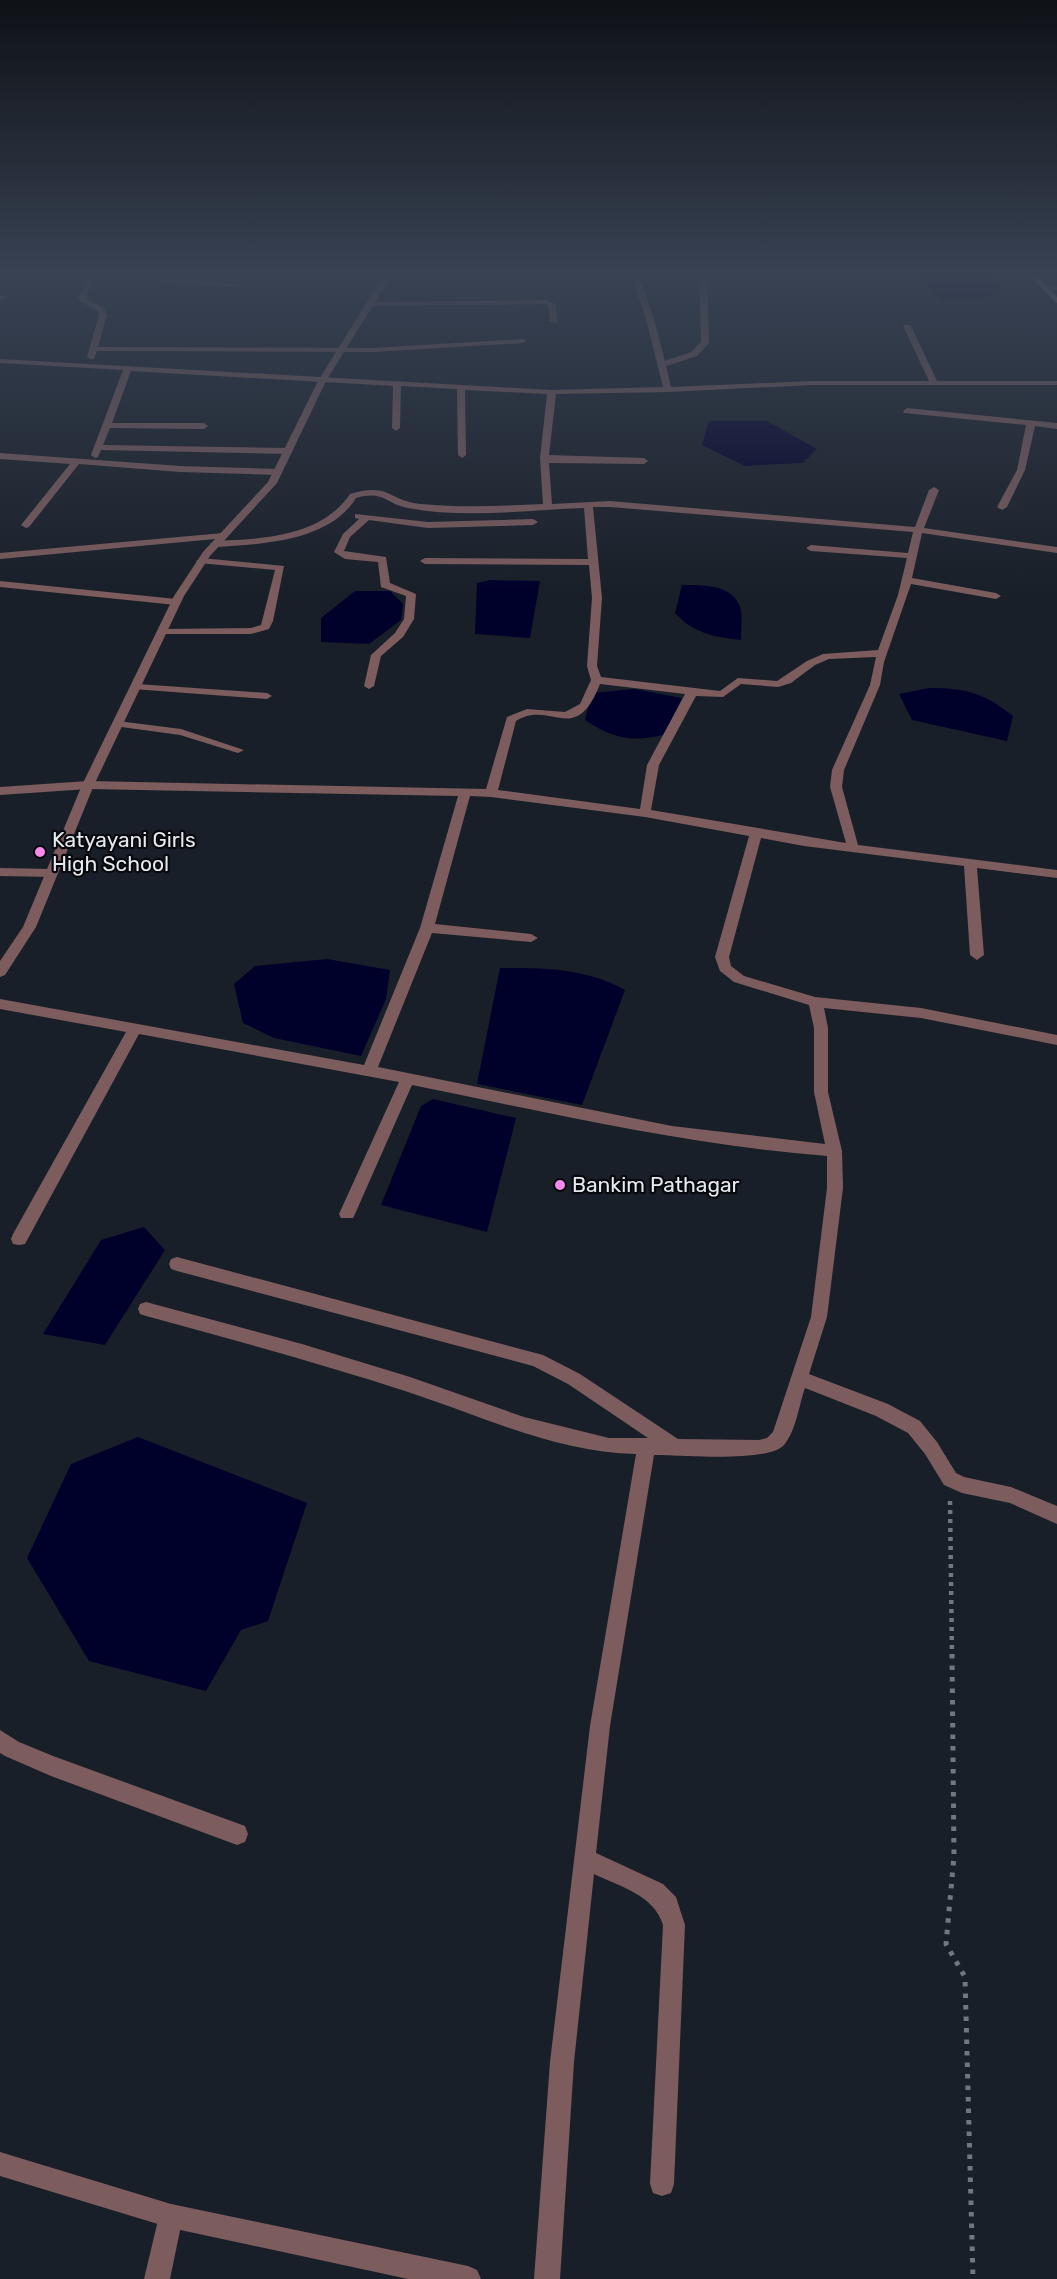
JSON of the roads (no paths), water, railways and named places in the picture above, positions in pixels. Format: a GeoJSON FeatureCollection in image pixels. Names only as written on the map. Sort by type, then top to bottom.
{"type":"FeatureCollection","features":[{"type":"Feature","properties":{"kind":"street"},"geometry":{"type":"LineString","coordinates":[[93,461],[123,382]]}},
{"type":"Feature","properties":{"kind":"street"},"geometry":{"type":"LineString","coordinates":[[0,972],[29,927],[88,785],[176,602],[201,561],[272,483],[321,382]]}},
{"type":"Feature","properties":{"kind":"street"},"geometry":{"type":"LineString","coordinates":[[356,382],[552,392],[668,390],[812,383],[1057,383]]}},
{"type":"Feature","properties":{"kind":"street"},"geometry":{"type":"LineString","coordinates":[[666,382],[668,390]]}},
{"type":"Feature","properties":{"kind":"street"},"geometry":{"type":"LineString","coordinates":[[396,428],[398,384]]}},
{"type":"Feature","properties":{"kind":"street"},"geometry":{"type":"LineString","coordinates":[[461,387],[462,455]]}},
{"type":"Feature","properties":{"kind":"street"},"geometry":{"type":"LineString","coordinates":[[548,505],[543,476],[552,392]]}},
{"type":"Feature","properties":{"kind":"street"},"geometry":{"type":"LineString","coordinates":[[907,411],[1057,426]]}},
{"type":"Feature","properties":{"kind":"street"},"geometry":{"type":"LineString","coordinates":[[1002,507],[1021,470],[1031,424]]}},
{"type":"Feature","properties":{"kind":"street"},"geometry":{"type":"LineString","coordinates":[[106,425],[204,426]]}},
{"type":"Feature","properties":{"kind":"street"},"geometry":{"type":"LineString","coordinates":[[98,447],[288,451]]}},
{"type":"Feature","properties":{"kind":"street"},"geometry":{"type":"LineString","coordinates":[[0,456],[93,461],[170,469],[278,472]]}},
{"type":"Feature","properties":{"kind":"street"},"geometry":{"type":"LineString","coordinates":[[544,458],[644,461]]}},
{"type":"Feature","properties":{"kind":"street"},"geometry":{"type":"LineString","coordinates":[[26,525],[78,460]]}},
{"type":"Feature","properties":{"kind":"street"},"geometry":{"type":"LineString","coordinates":[[853,848],[836,787],[838,770],[875,685],[882,653],[906,580],[918,530],[934,490]]}},
{"type":"Feature","properties":{"kind":"street"},"geometry":{"type":"LineString","coordinates":[[215,544],[273,541],[312,529],[340,513],[353,496],[370,491],[420,507],[467,510],[588,504],[640,506],[918,530],[1057,550]]}},
{"type":"Feature","properties":{"kind":"street"},"geometry":{"type":"LineString","coordinates":[[491,793],[511,719],[516,714],[527,712],[570,714],[579,712],[584,708],[596,680],[592,666],[597,598],[588,504]]}},
{"type":"Feature","properties":{"kind":"street"},"geometry":{"type":"LineString","coordinates":[[340,513],[428,525],[534,522]]}},
{"type":"Feature","properties":{"kind":"street"},"geometry":{"type":"LineString","coordinates":[[367,517],[346,536],[339,552],[345,556],[383,558],[385,585],[408,591],[412,602],[403,630],[376,655],[369,686]]}},
{"type":"Feature","properties":{"kind":"street"},"geometry":{"type":"LineString","coordinates":[[0,556],[223,536]]}},
{"type":"Feature","properties":{"kind":"street"},"geometry":{"type":"LineString","coordinates":[[811,548],[912,556]]}},
{"type":"Feature","properties":{"kind":"street"},"geometry":{"type":"LineString","coordinates":[[162,632],[251,631],[265,627],[281,568],[201,561]]}},
{"type":"Feature","properties":{"kind":"street"},"geometry":{"type":"LineString","coordinates":[[425,561],[593,562]]}},
{"type":"Feature","properties":{"kind":"street"},"geometry":{"type":"LineString","coordinates":[[906,580],[996,596]]}},
{"type":"Feature","properties":{"kind":"street"},"geometry":{"type":"LineString","coordinates":[[0,584],[176,602]]}},
{"type":"Feature","properties":{"kind":"street"},"geometry":{"type":"LineString","coordinates":[[596,680],[723,694],[738,681],[778,684],[787,681],[811,663],[827,656],[882,653]]}},
{"type":"Feature","properties":{"kind":"street"},"geometry":{"type":"LineString","coordinates":[[136,687],[267,696]]}},
{"type":"Feature","properties":{"kind":"street"},"geometry":{"type":"LineString","coordinates":[[645,813],[651,774],[656,759],[692,692]]}},
{"type":"Feature","properties":{"kind":"street"},"geometry":{"type":"LineString","coordinates":[[118,724],[181,732],[238,750]]}},
{"type":"Feature","properties":{"kind":"street"},"geometry":{"type":"LineString","coordinates":[[0,792],[88,785],[491,793],[645,813],[756,834],[853,848],[1057,874]]}},
{"type":"Feature","properties":{"kind":"street"},"geometry":{"type":"LineString","coordinates":[[369,1071],[427,928],[465,792]]}},
{"type":"Feature","properties":{"kind":"street"},"geometry":{"type":"LineString","coordinates":[[756,834],[722,957],[725,968],[739,979],[815,1002],[921,1013],[1057,1040]]}},
{"type":"Feature","properties":{"kind":"street"},"geometry":{"type":"LineString","coordinates":[[970,862],[978,955]]}},
{"type":"Feature","properties":{"kind":"street"},"geometry":{"type":"LineString","coordinates":[[0,872],[52,873]]}},
{"type":"Feature","properties":{"kind":"street"},"geometry":{"type":"LineString","coordinates":[[427,928],[531,938]]}},
{"type":"Feature","properties":{"kind":"street"},"geometry":{"type":"LineString","coordinates":[[146,1309],[313,1354],[524,1425],[609,1446],[759,1448],[772,1445],[780,1437],[819,1317],[835,1188],[834,1151],[823,1112],[820,1073],[822,1041],[820,1012],[815,1002]]}},
{"type":"Feature","properties":{"kind":"street"},"geometry":{"type":"LineString","coordinates":[[0,1004],[135,1029],[207,1039],[408,1078],[589,1118],[724,1140],[834,1151]]}},
{"type":"Feature","properties":{"kind":"street"},"geometry":{"type":"LineString","coordinates":[[19,1239],[135,1029]]}},
{"type":"Feature","properties":{"kind":"street"},"geometry":{"type":"LineString","coordinates":[[347,1214],[408,1078]]}},
{"type":"Feature","properties":{"kind":"street"},"geometry":{"type":"LineString","coordinates":[[177,1264],[537,1360],[574,1379],[674,1446]]}},
{"type":"Feature","properties":{"kind":"street"},"geometry":{"type":"LineString","coordinates":[[798,1378],[882,1410],[914,1427],[931,1448],[950,1479],[962,1485],[1011,1495],[1057,1515]]}},
{"type":"Feature","properties":{"kind":"street"},"geometry":{"type":"LineString","coordinates":[[547,2279],[562,2062],[600,1726],[646,1446]]}},
{"type":"Feature","properties":{"kind":"street"},"geometry":{"type":"LineString","coordinates":[[0,1740],[12,1749],[51,1766],[237,1834]]}},
{"type":"Feature","properties":{"kind":"street"},"geometry":{"type":"LineString","coordinates":[[586,1858],[655,1892],[668,1905],[674,1925],[662,2184]]}},
{"type":"Feature","properties":{"kind":"street"},"geometry":{"type":"LineString","coordinates":[[0,2164],[171,2216],[468,2279]]}},
{"type":"Feature","properties":{"kind":"street"},"geometry":{"type":"LineString","coordinates":[[157,2279],[171,2216]]}},
{"type":"Feature","properties":{"kind":"water"},"geometry":{"type":"Polygon","coordinates":[[[709,421],[767,421],[817,449],[803,463],[745,466],[702,445],[709,421]]]}},
{"type":"Feature","properties":{"kind":"water"},"geometry":{"type":"Polygon","coordinates":[[[490,580],[540,581],[530,638],[475,634],[477,583],[490,580]]]}},
{"type":"Feature","properties":{"kind":"water"},"geometry":{"type":"Polygon","coordinates":[[[682,585],[716,587],[736,599],[742,619],[741,640],[705,633],[682,620],[675,613],[682,585]]]}},
{"type":"Feature","properties":{"kind":"water"},"geometry":{"type":"Polygon","coordinates":[[[355,591],[390,591],[403,604],[401,620],[369,644],[321,642],[321,618],[355,591]]]}},
{"type":"Feature","properties":{"kind":"water"},"geometry":{"type":"Polygon","coordinates":[[[929,688],[974,693],[1003,708],[1013,716],[1007,741],[912,720],[899,694],[929,688]]]}},
{"type":"Feature","properties":{"kind":"water"},"geometry":{"type":"Polygon","coordinates":[[[634,689],[682,698],[666,734],[634,739],[624,738],[585,720],[592,693],[634,689]]]}},
{"type":"Feature","properties":{"kind":"water"},"geometry":{"type":"Polygon","coordinates":[[[327,959],[390,970],[386,999],[361,1056],[274,1038],[243,1023],[234,984],[255,966],[327,959]]]}},
{"type":"Feature","properties":{"kind":"water"},"geometry":{"type":"Polygon","coordinates":[[[500,968],[549,969],[580,973],[625,990],[582,1105],[477,1084],[500,968]]]}},
{"type":"Feature","properties":{"kind":"water"},"geometry":{"type":"Polygon","coordinates":[[[433,1099],[516,1118],[487,1232],[381,1205],[421,1106],[433,1099]]]}},
{"type":"Feature","properties":{"kind":"water"},"geometry":{"type":"Polygon","coordinates":[[[144,1227],[165,1250],[105,1345],[43,1334],[101,1240],[144,1227]]]}},
{"type":"Feature","properties":{"kind":"water"},"geometry":{"type":"Polygon","coordinates":[[[138,1437],[307,1503],[268,1621],[241,1630],[206,1691],[89,1661],[27,1558],[71,1464],[138,1437]]]}},
{"type":"Feature","properties":{"kind":"place","name":"Katyayani Girls High School"},"geometry":{"type":"Point","coordinates":[40,852]}},
{"type":"Feature","properties":{"kind":"place","name":"Bankim Pathagar"},"geometry":{"type":"Point","coordinates":[560,1185]}}]}
